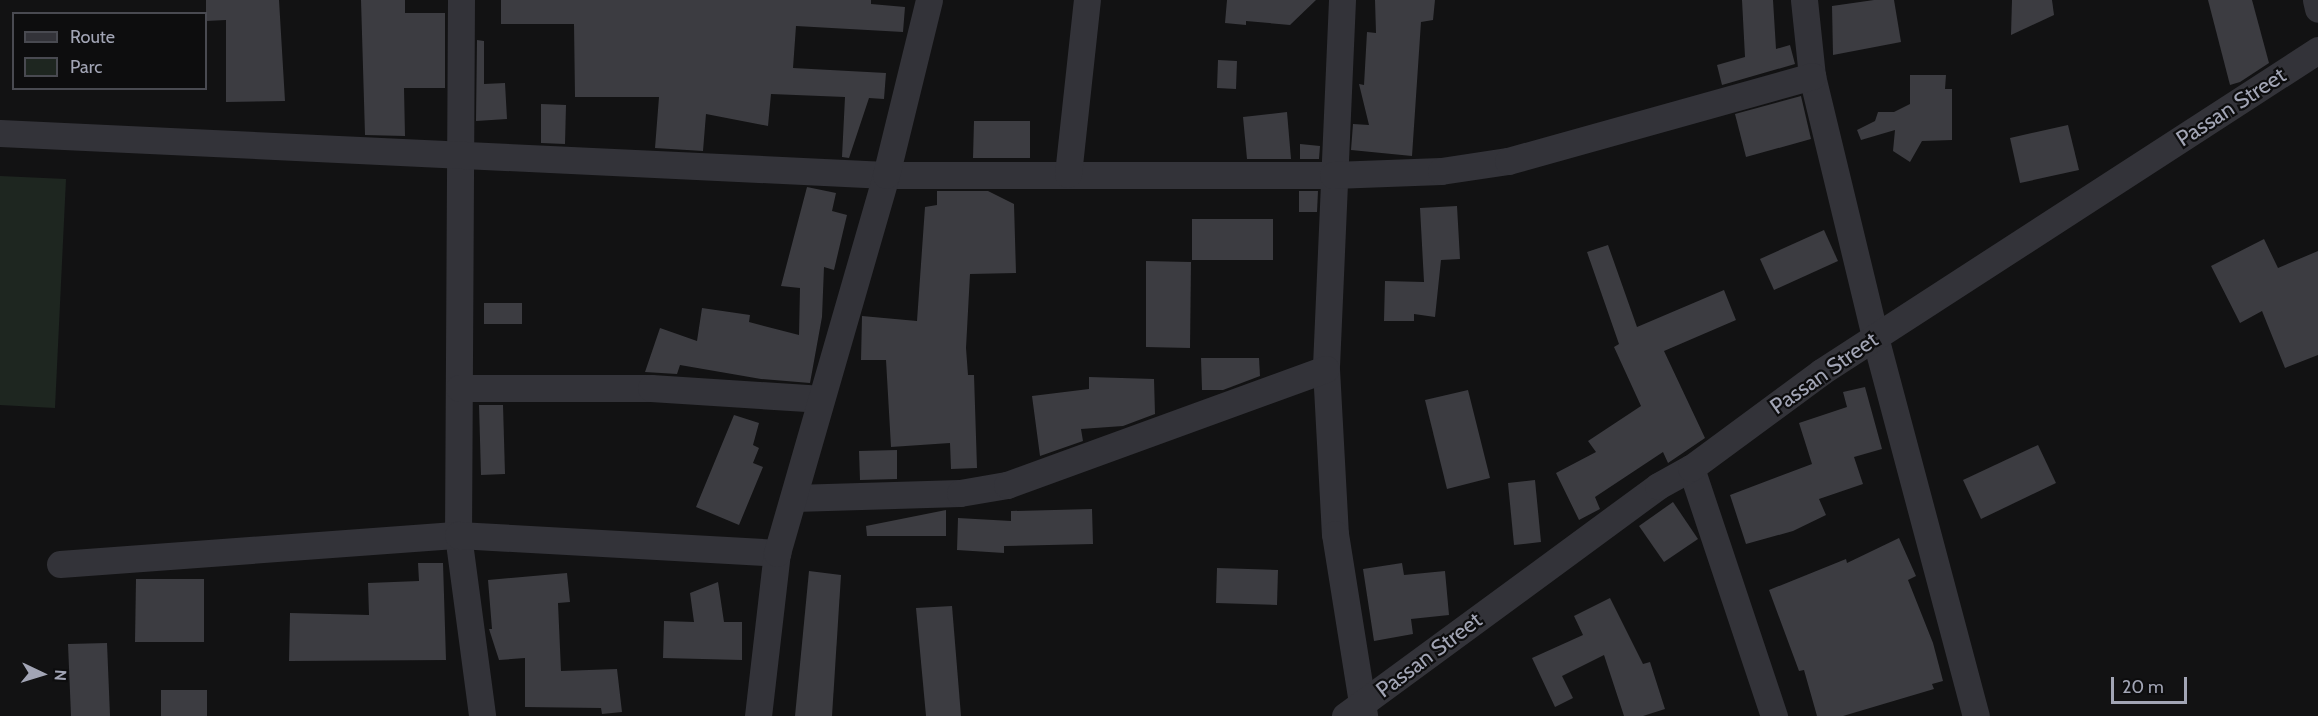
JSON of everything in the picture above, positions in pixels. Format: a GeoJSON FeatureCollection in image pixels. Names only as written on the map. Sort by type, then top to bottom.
{"type":"FeatureCollection","features":[{"type":"Feature","properties":{"kind":"street"},"geometry":{"type":"LineString","coordinates":[[461,0],[462,157],[458,535],[482,716]]}},
{"type":"Feature","properties":{"kind":"street"},"geometry":{"type":"LineString","coordinates":[[758,716],[777,553],[794,498],[819,399],[886,175],[929,0]]}},
{"type":"Feature","properties":{"kind":"street"},"geometry":{"type":"LineString","coordinates":[[1068,174],[1088,0]]}},
{"type":"Feature","properties":{"kind":"street"},"geometry":{"type":"LineString","coordinates":[[1342,0],[1326,369],[1335,534],[1356,713]]}},
{"type":"Feature","properties":{"kind":"street"},"geometry":{"type":"LineString","coordinates":[[1804,0],[1812,76],[1875,337],[1976,716]]}},
{"type":"Feature","properties":{"kind":"street"},"geometry":{"type":"LineString","coordinates":[[2316,0],[2318,9]]}},
{"type":"Feature","properties":{"kind":"street","name":"Passan Street"},"geometry":{"type":"LineString","coordinates":[[1356,713],[1658,486],[1691,468],[1875,337],[2318,50]]}},
{"type":"Feature","properties":{"kind":"street"},"geometry":{"type":"LineString","coordinates":[[0,133],[462,157],[886,175],[1333,175],[1441,171],[1509,161],[1812,76]]}},
{"type":"Feature","properties":{"kind":"street"},"geometry":{"type":"LineString","coordinates":[[794,498],[960,493],[1007,485],[1326,369]]}},
{"type":"Feature","properties":{"kind":"street"},"geometry":{"type":"LineString","coordinates":[[459,388],[651,388],[819,399]]}},
{"type":"Feature","properties":{"kind":"street"},"geometry":{"type":"LineString","coordinates":[[1691,468],[1774,716]]}},
{"type":"Feature","properties":{"kind":"street"},"geometry":{"type":"LineString","coordinates":[[60,564],[458,535],[777,553]]}},
{"type":"Feature","properties":{"kind":"green space"},"geometry":{"type":"Polygon","coordinates":[[[0,176],[66,179],[55,408],[0,405],[0,176]]]}},
{"type":"Feature","properties":{"kind":"building"},"geometry":{"type":"Polygon","coordinates":[[[206,0],[279,0],[285,101],[226,102],[226,20],[207,21],[206,0]]]}},
{"type":"Feature","properties":{"kind":"building"},"geometry":{"type":"Polygon","coordinates":[[[361,0],[405,0],[405,13],[445,13],[445,88],[404,88],[405,136],[365,135],[361,0]]]}},
{"type":"Feature","properties":{"kind":"building"},"geometry":{"type":"Polygon","coordinates":[[[501,0],[871,0],[871,4],[905,7],[903,32],[796,26],[793,68],[886,73],[884,99],[869,98],[849,158],[842,157],[845,97],[771,94],[768,126],[706,114],[703,151],[655,148],[659,97],[575,97],[574,24],[501,24],[501,0]]]}},
{"type":"Feature","properties":{"kind":"building"},"geometry":{"type":"Polygon","coordinates":[[[1227,0],[1316,0],[1290,25],[1246,21],[1246,25],[1225,23],[1227,0]]]}},
{"type":"Feature","properties":{"kind":"building"},"geometry":{"type":"Polygon","coordinates":[[[1375,0],[1435,0],[1433,20],[1421,22],[1412,156],[1351,150],[1353,124],[1369,125],[1359,84],[1364,85],[1367,32],[1376,33],[1375,0]]]}},
{"type":"Feature","properties":{"kind":"building"},"geometry":{"type":"Polygon","coordinates":[[[1742,0],[1773,0],[1776,49],[1790,45],[1795,64],[1722,85],[1717,65],[1745,57],[1742,0]]]}},
{"type":"Feature","properties":{"kind":"building"},"geometry":{"type":"Polygon","coordinates":[[[1874,0],[1894,0],[1901,42],[1833,55],[1832,6],[1874,0]]]}},
{"type":"Feature","properties":{"kind":"building"},"geometry":{"type":"Polygon","coordinates":[[[2012,0],[2052,0],[2054,15],[2011,35],[2012,0]]]}},
{"type":"Feature","properties":{"kind":"building"},"geometry":{"type":"Polygon","coordinates":[[[2208,0],[2252,0],[2269,63],[2240,82],[2230,85],[2208,0]]]}},
{"type":"Feature","properties":{"kind":"building"},"geometry":{"type":"Polygon","coordinates":[[[477,40],[484,41],[484,84],[505,83],[507,119],[476,121],[477,40]]]}},
{"type":"Feature","properties":{"kind":"building"},"geometry":{"type":"Polygon","coordinates":[[[1218,60],[1237,61],[1236,89],[1217,88],[1218,60]]]}},
{"type":"Feature","properties":{"kind":"building"},"geometry":{"type":"Polygon","coordinates":[[[1910,75],[1946,75],[1945,89],[1952,89],[1952,140],[1922,141],[1910,162],[1893,151],[1895,130],[1861,140],[1857,130],[1875,121],[1878,112],[1894,112],[1910,104],[1910,75]]]}},
{"type":"Feature","properties":{"kind":"building"},"geometry":{"type":"Polygon","coordinates":[[[1801,96],[1811,139],[1746,157],[1735,114],[1801,96]]]}},
{"type":"Feature","properties":{"kind":"building"},"geometry":{"type":"Polygon","coordinates":[[[541,104],[566,105],[565,144],[541,143],[541,104]]]}},
{"type":"Feature","properties":{"kind":"building"},"geometry":{"type":"Polygon","coordinates":[[[1287,112],[1291,159],[1247,159],[1243,117],[1287,112]]]}},
{"type":"Feature","properties":{"kind":"building"},"geometry":{"type":"Polygon","coordinates":[[[974,121],[1030,121],[1030,158],[973,158],[974,121]]]}},
{"type":"Feature","properties":{"kind":"building"},"geometry":{"type":"Polygon","coordinates":[[[2068,125],[2079,170],[2020,183],[2010,138],[2068,125]]]}},
{"type":"Feature","properties":{"kind":"building"},"geometry":{"type":"Polygon","coordinates":[[[1300,144],[1320,146],[1319,159],[1300,159],[1300,144]]]}},
{"type":"Feature","properties":{"kind":"building"},"geometry":{"type":"Polygon","coordinates":[[[807,187],[836,193],[832,211],[847,215],[834,270],[824,267],[822,317],[810,383],[761,379],[680,365],[677,374],[645,372],[660,328],[697,341],[702,308],[750,315],[749,322],[799,335],[800,288],[781,286],[807,187]]]}},
{"type":"Feature","properties":{"kind":"building"},"geometry":{"type":"Polygon","coordinates":[[[937,191],[988,191],[1014,204],[1016,273],[970,274],[966,348],[968,375],[974,375],[977,468],[951,469],[950,443],[891,447],[886,360],[861,360],[862,316],[917,321],[925,207],[937,205],[937,191]]]}},
{"type":"Feature","properties":{"kind":"building"},"geometry":{"type":"Polygon","coordinates":[[[1299,191],[1318,191],[1317,212],[1299,212],[1299,191]]]}},
{"type":"Feature","properties":{"kind":"building"},"geometry":{"type":"Polygon","coordinates":[[[1457,206],[1460,259],[1441,260],[1435,317],[1414,314],[1414,321],[1384,321],[1385,281],[1424,282],[1420,208],[1457,206]]]}},
{"type":"Feature","properties":{"kind":"building"},"geometry":{"type":"Polygon","coordinates":[[[1192,219],[1273,219],[1273,260],[1192,260],[1192,219]]]}},
{"type":"Feature","properties":{"kind":"building"},"geometry":{"type":"Polygon","coordinates":[[[1824,230],[1838,261],[1774,290],[1760,259],[1824,230]]]}},
{"type":"Feature","properties":{"kind":"building"},"geometry":{"type":"Polygon","coordinates":[[[2264,239],[2278,268],[2318,251],[2318,355],[2285,368],[2262,311],[2240,323],[2211,266],[2264,239]]]}},
{"type":"Feature","properties":{"kind":"building"},"geometry":{"type":"Polygon","coordinates":[[[1608,245],[1637,327],[1724,290],[1736,320],[1664,351],[1705,438],[1668,463],[1663,452],[1595,497],[1600,509],[1579,520],[1556,473],[1596,452],[1588,441],[1641,406],[1614,347],[1619,344],[1587,252],[1608,245]]]}},
{"type":"Feature","properties":{"kind":"building"},"geometry":{"type":"Polygon","coordinates":[[[1146,261],[1191,262],[1190,348],[1146,347],[1146,261]]]}},
{"type":"Feature","properties":{"kind":"building"},"geometry":{"type":"Polygon","coordinates":[[[484,303],[522,303],[522,324],[484,324],[484,303]]]}},
{"type":"Feature","properties":{"kind":"building"},"geometry":{"type":"Polygon","coordinates":[[[1201,358],[1259,358],[1260,376],[1223,390],[1202,390],[1201,358]]]}},
{"type":"Feature","properties":{"kind":"building"},"geometry":{"type":"Polygon","coordinates":[[[1089,377],[1154,379],[1155,414],[1123,426],[1081,429],[1083,441],[1040,456],[1032,396],[1089,389],[1089,377]]]}},
{"type":"Feature","properties":{"kind":"building"},"geometry":{"type":"Polygon","coordinates":[[[1865,387],[1882,449],[1854,457],[1863,484],[1819,499],[1826,515],[1793,531],[1746,544],[1730,495],[1812,464],[1799,423],[1847,407],[1843,392],[1865,387]]]}},
{"type":"Feature","properties":{"kind":"building"},"geometry":{"type":"Polygon","coordinates":[[[1468,390],[1490,478],[1447,489],[1425,400],[1468,390]]]}},
{"type":"Feature","properties":{"kind":"building"},"geometry":{"type":"Polygon","coordinates":[[[479,405],[503,405],[505,474],[481,475],[479,405]]]}},
{"type":"Feature","properties":{"kind":"building"},"geometry":{"type":"Polygon","coordinates":[[[734,415],[759,423],[753,445],[759,448],[753,463],[763,467],[739,525],[696,507],[734,415]]]}},
{"type":"Feature","properties":{"kind":"building"},"geometry":{"type":"Polygon","coordinates":[[[2038,445],[2056,483],[1981,519],[1963,480],[2038,445]]]}},
{"type":"Feature","properties":{"kind":"building"},"geometry":{"type":"Polygon","coordinates":[[[897,450],[897,479],[860,480],[859,451],[897,450]]]}},
{"type":"Feature","properties":{"kind":"building"},"geometry":{"type":"Polygon","coordinates":[[[1535,480],[1541,542],[1514,545],[1508,483],[1535,480]]]}},
{"type":"Feature","properties":{"kind":"building"},"geometry":{"type":"Polygon","coordinates":[[[1673,502],[1698,539],[1664,562],[1639,526],[1673,502]]]}},
{"type":"Feature","properties":{"kind":"building"},"geometry":{"type":"Polygon","coordinates":[[[1092,509],[1093,544],[1004,546],[1004,553],[957,550],[958,518],[1011,521],[1011,511],[1092,509]]]}},
{"type":"Feature","properties":{"kind":"building"},"geometry":{"type":"Polygon","coordinates":[[[946,510],[946,536],[867,536],[866,526],[946,510]]]}},
{"type":"Feature","properties":{"kind":"building"},"geometry":{"type":"Polygon","coordinates":[[[1899,538],[1916,576],[1908,580],[1933,643],[1943,681],[1932,684],[1934,689],[1843,716],[1817,716],[1804,670],[1799,671],[1769,590],[1846,559],[1847,563],[1899,538]]]}},
{"type":"Feature","properties":{"kind":"building"},"geometry":{"type":"Polygon","coordinates":[[[418,563],[443,563],[446,660],[289,661],[290,613],[369,615],[368,583],[419,581],[418,563]]]}},
{"type":"Feature","properties":{"kind":"building"},"geometry":{"type":"Polygon","coordinates":[[[1402,563],[1404,575],[1445,571],[1449,615],[1411,619],[1413,634],[1374,641],[1363,569],[1402,563]]]}},
{"type":"Feature","properties":{"kind":"building"},"geometry":{"type":"Polygon","coordinates":[[[1217,568],[1278,570],[1277,605],[1216,603],[1217,568]]]}},
{"type":"Feature","properties":{"kind":"building"},"geometry":{"type":"Polygon","coordinates":[[[809,571],[841,575],[832,716],[795,716],[809,571]]]}},
{"type":"Feature","properties":{"kind":"building"},"geometry":{"type":"Polygon","coordinates":[[[567,573],[570,602],[558,603],[561,671],[617,669],[622,712],[602,714],[601,708],[525,707],[525,658],[499,660],[489,629],[492,629],[488,580],[567,573]]]}},
{"type":"Feature","properties":{"kind":"building"},"geometry":{"type":"Polygon","coordinates":[[[136,579],[204,579],[204,642],[135,642],[136,579]]]}},
{"type":"Feature","properties":{"kind":"building"},"geometry":{"type":"Polygon","coordinates":[[[718,582],[724,622],[742,622],[742,660],[663,658],[664,621],[694,622],[690,593],[718,582]]]}},
{"type":"Feature","properties":{"kind":"building"},"geometry":{"type":"Polygon","coordinates":[[[1610,598],[1643,664],[1650,662],[1665,709],[1643,716],[1624,716],[1604,655],[1562,676],[1573,698],[1555,707],[1532,658],[1583,635],[1574,616],[1610,598]]]}},
{"type":"Feature","properties":{"kind":"building"},"geometry":{"type":"Polygon","coordinates":[[[952,606],[961,716],[926,716],[916,608],[952,606]]]}},
{"type":"Feature","properties":{"kind":"building"},"geometry":{"type":"Polygon","coordinates":[[[107,643],[110,716],[71,716],[68,644],[107,643]]]}},
{"type":"Feature","properties":{"kind":"building"},"geometry":{"type":"Polygon","coordinates":[[[161,690],[207,690],[207,716],[161,716],[161,690]]]}}]}
